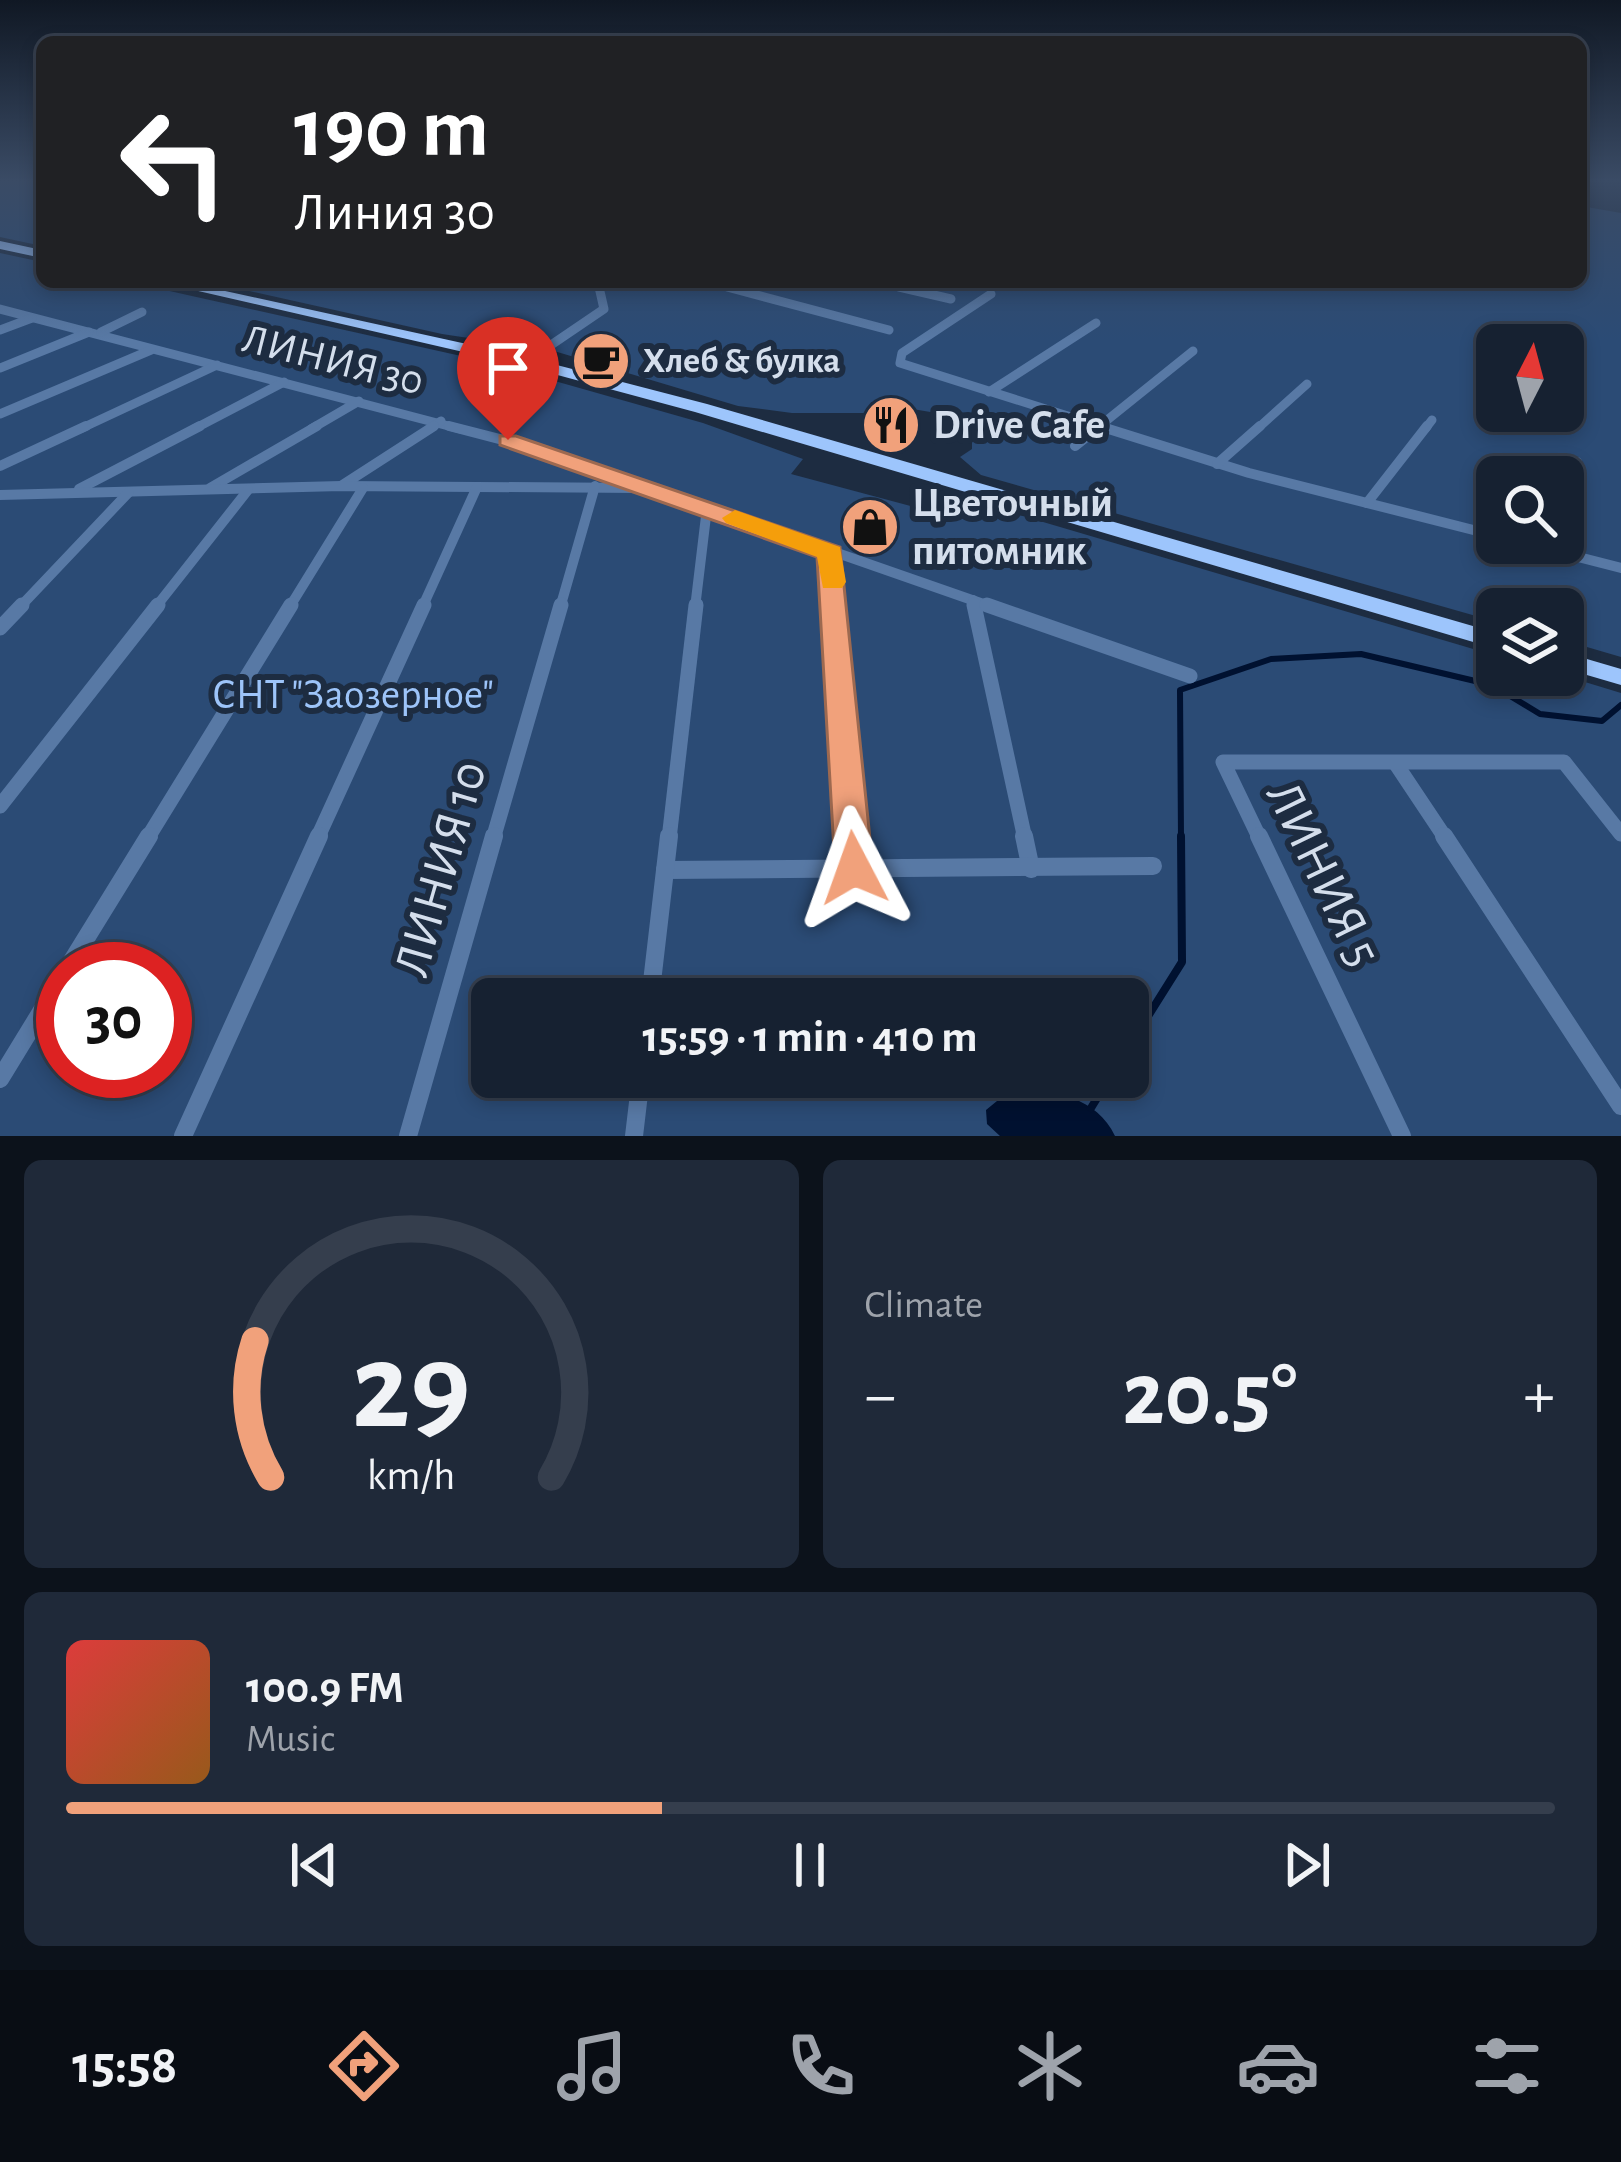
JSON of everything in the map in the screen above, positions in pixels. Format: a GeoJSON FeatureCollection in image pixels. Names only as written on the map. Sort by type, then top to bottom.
{"type":"FeatureCollection","features":[{"type":"Feature","properties":{"kind":"main road"},"geometry":{"type":"LineString","coordinates":[[0,245],[36,253]]}},
{"type":"Feature","properties":{"kind":"main road"},"geometry":{"type":"LineString","coordinates":[[193,288],[526,362],[1476,635]]}},
{"type":"Feature","properties":{"kind":"main road"},"geometry":{"type":"LineString","coordinates":[[1584,666],[1621,677]]}},
{"type":"Feature","properties":{"kind":"street"},"geometry":{"type":"LineString","coordinates":[[526,362],[604,309],[599,288]]}},
{"type":"Feature","properties":{"kind":"street"},"geometry":{"type":"LineString","coordinates":[[732,288],[889,330]]}},
{"type":"Feature","properties":{"kind":"street"},"geometry":{"type":"LineString","coordinates":[[904,288],[951,299]]}},
{"type":"Feature","properties":{"kind":"street"},"geometry":{"type":"LineString","coordinates":[[991,294],[898,358],[907,367],[1217,464],[1476,531]]}},
{"type":"Feature","properties":{"kind":"street","name":"ЛИНИЯ 30"},"geometry":{"type":"LineString","coordinates":[[0,309],[441,421],[653,488],[1190,676]]}},
{"type":"Feature","properties":{"kind":"street"},"geometry":{"type":"LineString","coordinates":[[0,368],[142,312]]}},
{"type":"Feature","properties":{"kind":"street"},"geometry":{"type":"LineString","coordinates":[[0,330],[33,318]]}},
{"type":"Feature","properties":{"kind":"street"},"geometry":{"type":"LineString","coordinates":[[988,392],[1096,323]]}},
{"type":"Feature","properties":{"kind":"street"},"geometry":{"type":"LineString","coordinates":[[0,415],[152,349]]}},
{"type":"Feature","properties":{"kind":"street"},"geometry":{"type":"LineString","coordinates":[[1076,446],[1193,351]]}},
{"type":"Feature","properties":{"kind":"street"},"geometry":{"type":"LineString","coordinates":[[0,466],[218,365]]}},
{"type":"Feature","properties":{"kind":"street"},"geometry":{"type":"LineString","coordinates":[[76,491],[285,381]]}},
{"type":"Feature","properties":{"kind":"street"},"geometry":{"type":"LineString","coordinates":[[1217,464],[1307,384]]}},
{"type":"Feature","properties":{"kind":"street"},"geometry":{"type":"LineString","coordinates":[[205,490],[359,401]]}},
{"type":"Feature","properties":{"kind":"street"},"geometry":{"type":"LineString","coordinates":[[1367,503],[1432,420]]}},
{"type":"Feature","properties":{"kind":"street"},"geometry":{"type":"LineString","coordinates":[[341,487],[441,421]]}},
{"type":"Feature","properties":{"kind":"street","name":"ЛИНИЯ 10"},"geometry":{"type":"LineString","coordinates":[[408,1136],[595,486]]}},
{"type":"Feature","properties":{"kind":"street"},"geometry":{"type":"LineString","coordinates":[[2,497],[76,491],[341,487],[653,488]]}},
{"type":"Feature","properties":{"kind":"street"},"geometry":{"type":"LineString","coordinates":[[183,1136],[477,487]]}},
{"type":"Feature","properties":{"kind":"street"},"geometry":{"type":"LineString","coordinates":[[83,942],[363,488]]}},
{"type":"Feature","properties":{"kind":"street"},"geometry":{"type":"LineString","coordinates":[[0,806],[248,490]]}},
{"type":"Feature","properties":{"kind":"street"},"geometry":{"type":"LineString","coordinates":[[0,628],[129,492]]}},
{"type":"Feature","properties":{"kind":"street"},"geometry":{"type":"LineString","coordinates":[[652,978],[706,508]]}},
{"type":"Feature","properties":{"kind":"street"},"geometry":{"type":"LineString","coordinates":[[830,552],[854,868]]}},
{"type":"Feature","properties":{"kind":"street"},"geometry":{"type":"LineString","coordinates":[[1584,558],[1621,568],[1621,579]]}},
{"type":"Feature","properties":{"kind":"street"},"geometry":{"type":"LineString","coordinates":[[973,600],[1031,869]]}},
{"type":"Feature","properties":{"kind":"street","name":"ЛИНИЯ 5"},"geometry":{"type":"LineString","coordinates":[[1402,1136],[1223,762],[1564,762],[1621,834]]}},
{"type":"Feature","properties":{"kind":"street"},"geometry":{"type":"LineString","coordinates":[[1396,764],[1621,1106]]}},
{"type":"Feature","properties":{"kind":"street"},"geometry":{"type":"LineString","coordinates":[[665,870],[1153,866]]}},
{"type":"Feature","properties":{"kind":"street"},"geometry":{"type":"LineString","coordinates":[[0,1078],[36,1019]]}},
{"type":"Feature","properties":{"kind":"street"},"geometry":{"type":"LineString","coordinates":[[634,1136],[639,1098]]}},
{"type":"Feature","properties":{"kind":"green space"},"geometry":{"type":"Polygon","coordinates":[[[36,234],[36,245],[0,237],[36,234]]]}},
{"type":"Feature","properties":{"kind":"green space"},"geometry":{"type":"Polygon","coordinates":[[[1587,234],[1621,234],[1621,657],[1584,646],[1584,588],[1476,588],[1476,616],[981,475],[960,457],[972,449],[972,431],[960,417],[871,402],[868,413],[792,413],[738,406],[554,351],[442,334],[236,288],[1587,288],[1587,234]]]}},
{"type":"Feature","properties":{"kind":"green space","name":"СНТ \"Заозерное\""},"geometry":{"type":"Polygon","coordinates":[[[0,253],[36,261],[36,288],[156,288],[488,362],[703,423],[803,459],[791,474],[933,512],[948,494],[1476,650],[1476,696],[1584,696],[1584,682],[1621,693],[1621,1136],[0,1136],[0,253]]]}},
{"type":"Feature","properties":{"kind":"shaded area"},"geometry":{"type":"Polygon","coordinates":[[[1072,1098],[1097,1113],[1115,1136],[1000,1136],[987,1124],[986,1110],[997,1101],[1072,1098]]]}},
{"type":"Feature","properties":{"kind":"waterway"},"geometry":{"type":"LineString","coordinates":[[1181,839],[1180,690],[1271,659],[1361,654],[1492,685],[1540,714],[1602,721],[1621,705]]}},
{"type":"Feature","properties":{"kind":"waterway"},"geometry":{"type":"LineString","coordinates":[[1149,1015],[1182,962],[1181,836]]}},
{"type":"Feature","properties":{"kind":"waterway"},"geometry":{"type":"LineString","coordinates":[[1091,1108],[1097,1098]]}},
{"type":"Feature","properties":{"kind":"slow traffic"},"geometry":{"type":"LineString","coordinates":[[735,518],[830,552],[833,582]]}},
{"type":"Feature","properties":{"kind":"place","name":"Хлеб & булка"},"geometry":{"type":"Point","coordinates":[601,361]}},
{"type":"Feature","properties":{"kind":"place","name":"Drive Cafe"},"geometry":{"type":"Point","coordinates":[891,425]}},
{"type":"Feature","properties":{"kind":"place","name":"Цветочный питомник"},"geometry":{"type":"Point","coordinates":[870,527]}},
{"type":"Feature","properties":{"kind":"route"},"geometry":{"type":"LineString","coordinates":[[508,440],[830,552],[854,868]]}}]}
